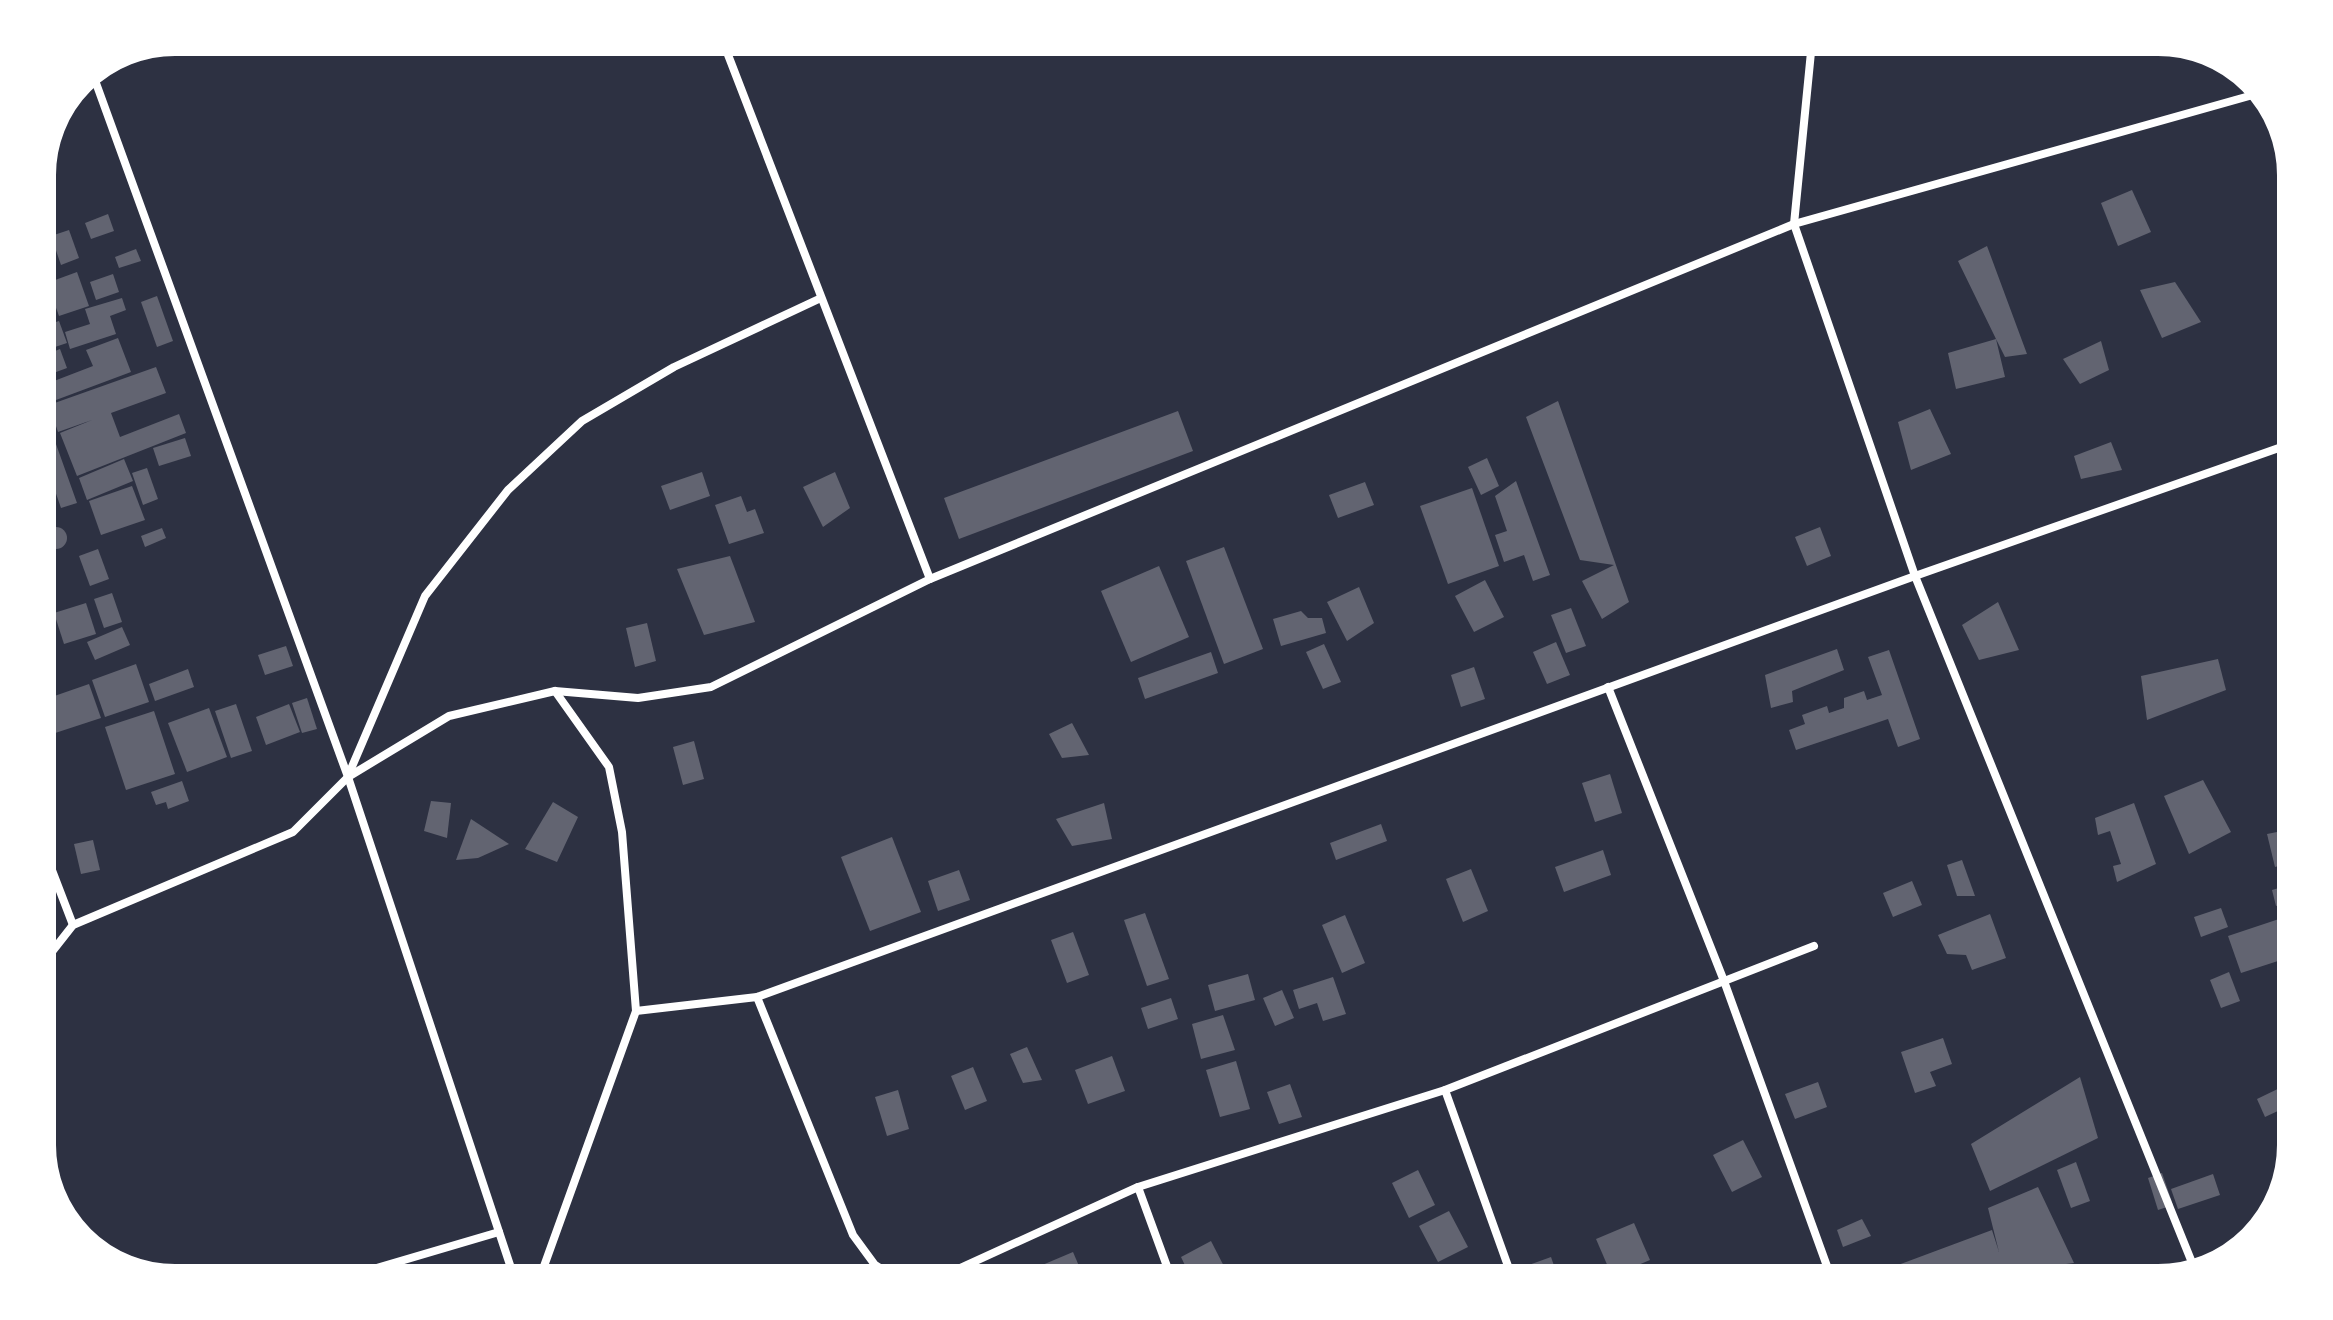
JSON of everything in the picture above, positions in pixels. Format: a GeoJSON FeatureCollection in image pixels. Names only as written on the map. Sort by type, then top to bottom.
{"type":"FeatureCollection","features":[{"type":"Feature","properties":{"kind":"street"},"geometry":{"type":"LineString","coordinates":[[728,54],[930,579]]}},
{"type":"Feature","properties":{"kind":"street"},"geometry":{"type":"LineString","coordinates":[[1811,54],[1794,224],[1915,576],[2191,1261]]}},
{"type":"Feature","properties":{"kind":"street"},"geometry":{"type":"LineString","coordinates":[[96,83],[348,777],[510,1266]]}},
{"type":"Feature","properties":{"kind":"street"},"geometry":{"type":"LineString","coordinates":[[54,949],[73,925],[293,832],[348,777],[449,716],[555,691],[638,698],[711,687],[930,579],[1794,224],[2250,96]]}},
{"type":"Feature","properties":{"kind":"street"},"geometry":{"type":"LineString","coordinates":[[348,777],[425,596],[508,490],[582,421],[674,367],[821,298]]}},
{"type":"Feature","properties":{"kind":"street"},"geometry":{"type":"LineString","coordinates":[[636,1011],[757,997],[1915,576],[2279,448]]}},
{"type":"Feature","properties":{"kind":"street"},"geometry":{"type":"LineString","coordinates":[[1608,687],[1724,981],[1827,1266]]}},
{"type":"Feature","properties":{"kind":"street"},"geometry":{"type":"LineString","coordinates":[[544,1266],[636,1011],[622,832],[609,767],[555,691]]}},
{"type":"Feature","properties":{"kind":"street"},"geometry":{"type":"LineString","coordinates":[[54,875],[73,925]]}},
{"type":"Feature","properties":{"kind":"street"},"geometry":{"type":"LineString","coordinates":[[965,1266],[1138,1187],[1445,1090],[1814,946]]}},
{"type":"Feature","properties":{"kind":"street"},"geometry":{"type":"LineString","coordinates":[[757,997],[853,1235],[877,1266]]}},
{"type":"Feature","properties":{"kind":"street"},"geometry":{"type":"LineString","coordinates":[[1445,1090],[1508,1266]]}},
{"type":"Feature","properties":{"kind":"street"},"geometry":{"type":"LineString","coordinates":[[1138,1187],[1167,1266]]}},
{"type":"Feature","properties":{"kind":"street"},"geometry":{"type":"LineString","coordinates":[[384,1266],[499,1232]]}},
{"type":"Feature","properties":{"kind":"building"},"geometry":{"type":"Polygon","coordinates":[[[2132,190],[2151,232],[2118,246],[2101,203],[2132,190]]]}},
{"type":"Feature","properties":{"kind":"building"},"geometry":{"type":"Polygon","coordinates":[[[108,214],[114,231],[91,239],[85,223],[108,214]]]}},
{"type":"Feature","properties":{"kind":"building"},"geometry":{"type":"Polygon","coordinates":[[[69,230],[79,258],[61,265],[54,235],[69,230]]]}},
{"type":"Feature","properties":{"kind":"building"},"geometry":{"type":"Polygon","coordinates":[[[1987,246],[2027,354],[2005,357],[1958,261],[1987,246]]]}},
{"type":"Feature","properties":{"kind":"building"},"geometry":{"type":"Polygon","coordinates":[[[136,249],[141,261],[119,268],[115,257],[136,249]]]}},
{"type":"Feature","properties":{"kind":"building"},"geometry":{"type":"Polygon","coordinates":[[[77,272],[89,306],[59,316],[54,302],[54,280],[77,272]]]}},
{"type":"Feature","properties":{"kind":"building"},"geometry":{"type":"Polygon","coordinates":[[[113,274],[119,292],[96,300],[90,282],[113,274]]]}},
{"type":"Feature","properties":{"kind":"building"},"geometry":{"type":"Polygon","coordinates":[[[2175,282],[2201,322],[2162,338],[2140,290],[2175,282]]]}},
{"type":"Feature","properties":{"kind":"building"},"geometry":{"type":"Polygon","coordinates":[[[157,296],[173,341],[157,347],[141,302],[157,296]]]}},
{"type":"Feature","properties":{"kind":"building"},"geometry":{"type":"Polygon","coordinates":[[[122,298],[126,310],[110,316],[116,334],[70,349],[65,332],[90,324],[85,309],[122,298]]]}},
{"type":"Feature","properties":{"kind":"building"},"geometry":{"type":"Polygon","coordinates":[[[59,321],[67,343],[54,347],[54,323],[59,321]]]}},
{"type":"Feature","properties":{"kind":"building"},"geometry":{"type":"Polygon","coordinates":[[[118,338],[131,372],[54,401],[54,381],[93,366],[86,350],[118,338]]]}},
{"type":"Feature","properties":{"kind":"building"},"geometry":{"type":"Polygon","coordinates":[[[1996,339],[2005,377],[1956,389],[1948,353],[1996,339]]]}},
{"type":"Feature","properties":{"kind":"building"},"geometry":{"type":"Polygon","coordinates":[[[2101,341],[2109,370],[2080,384],[2063,359],[2101,341]]]}},
{"type":"Feature","properties":{"kind":"building"},"geometry":{"type":"Polygon","coordinates":[[[60,349],[67,368],[54,373],[54,351],[60,349]]]}},
{"type":"Feature","properties":{"kind":"building"},"geometry":{"type":"Polygon","coordinates":[[[156,367],[166,393],[111,413],[120,437],[179,414],[186,433],[77,476],[60,433],[92,420],[58,432],[54,403],[156,367]]]}},
{"type":"Feature","properties":{"kind":"building"},"geometry":{"type":"Polygon","coordinates":[[[1558,401],[1629,602],[1602,619],[1582,581],[1614,565],[1580,560],[1526,417],[1558,401]]]}},
{"type":"Feature","properties":{"kind":"building"},"geometry":{"type":"Polygon","coordinates":[[[1930,409],[1951,454],[1911,470],[1898,422],[1930,409]]]}},
{"type":"Feature","properties":{"kind":"building"},"geometry":{"type":"Polygon","coordinates":[[[1178,411],[1193,451],[959,539],[944,498],[1178,411]]]}},
{"type":"Feature","properties":{"kind":"building"},"geometry":{"type":"Polygon","coordinates":[[[54,438],[77,503],[61,508],[54,488],[54,438]]]}},
{"type":"Feature","properties":{"kind":"building"},"geometry":{"type":"Polygon","coordinates":[[[185,438],[191,456],[159,466],[153,448],[185,438]]]}},
{"type":"Feature","properties":{"kind":"building"},"geometry":{"type":"Polygon","coordinates":[[[2111,442],[2122,470],[2081,479],[2074,456],[2111,442]]]}},
{"type":"Feature","properties":{"kind":"building"},"geometry":{"type":"Polygon","coordinates":[[[1487,458],[1499,486],[1481,495],[1468,467],[1487,458]]]}},
{"type":"Feature","properties":{"kind":"building"},"geometry":{"type":"Polygon","coordinates":[[[124,459],[133,481],[87,500],[79,478],[124,459]]]}},
{"type":"Feature","properties":{"kind":"building"},"geometry":{"type":"Polygon","coordinates":[[[147,468],[158,499],[143,505],[132,473],[147,468]]]}},
{"type":"Feature","properties":{"kind":"building"},"geometry":{"type":"Polygon","coordinates":[[[702,472],[710,496],[670,510],[661,486],[702,472]]]}},
{"type":"Feature","properties":{"kind":"building"},"geometry":{"type":"Polygon","coordinates":[[[835,472],[850,508],[823,527],[803,487],[835,472]]]}},
{"type":"Feature","properties":{"kind":"building"},"geometry":{"type":"Polygon","coordinates":[[[1516,481],[1550,575],[1533,581],[1524,555],[1504,562],[1495,535],[1507,531],[1495,496],[1516,481]]]}},
{"type":"Feature","properties":{"kind":"building"},"geometry":{"type":"Polygon","coordinates":[[[1365,482],[1374,505],[1338,518],[1329,495],[1365,482]]]}},
{"type":"Feature","properties":{"kind":"building"},"geometry":{"type":"Polygon","coordinates":[[[132,486],[145,520],[101,535],[89,501],[132,486]]]}},
{"type":"Feature","properties":{"kind":"building"},"geometry":{"type":"Polygon","coordinates":[[[1472,488],[1499,566],[1448,584],[1420,506],[1472,488]]]}},
{"type":"Feature","properties":{"kind":"building"},"geometry":{"type":"Polygon","coordinates":[[[741,496],[747,512],[755,509],[764,533],[729,544],[715,505],[741,496]]]}},
{"type":"Feature","properties":{"kind":"building"},"geometry":{"type":"Polygon","coordinates":[[[1820,527],[1831,556],[1807,566],[1795,537],[1820,527]]]}},
{"type":"Feature","properties":{"kind":"building"},"geometry":{"type":"Polygon","coordinates":[[[54,528],[64,530],[64,546],[54,548],[54,528]]]}},
{"type":"Feature","properties":{"kind":"building"},"geometry":{"type":"Polygon","coordinates":[[[162,528],[166,538],[145,547],[141,536],[162,528]]]}},
{"type":"Feature","properties":{"kind":"building"},"geometry":{"type":"Polygon","coordinates":[[[1224,547],[1263,649],[1224,664],[1186,561],[1224,547]]]}},
{"type":"Feature","properties":{"kind":"building"},"geometry":{"type":"Polygon","coordinates":[[[98,549],[109,579],[90,586],[79,556],[98,549]]]}},
{"type":"Feature","properties":{"kind":"building"},"geometry":{"type":"Polygon","coordinates":[[[730,556],[755,622],[704,635],[677,569],[730,556]]]}},
{"type":"Feature","properties":{"kind":"building"},"geometry":{"type":"Polygon","coordinates":[[[1159,566],[1189,637],[1131,662],[1101,591],[1159,566]]]}},
{"type":"Feature","properties":{"kind":"building"},"geometry":{"type":"Polygon","coordinates":[[[1485,580],[1504,617],[1474,632],[1455,596],[1485,580]]]}},
{"type":"Feature","properties":{"kind":"building"},"geometry":{"type":"Polygon","coordinates":[[[1359,587],[1374,623],[1347,641],[1327,602],[1359,587]]]}},
{"type":"Feature","properties":{"kind":"building"},"geometry":{"type":"Polygon","coordinates":[[[112,593],[122,622],[104,628],[94,599],[112,593]]]}},
{"type":"Feature","properties":{"kind":"building"},"geometry":{"type":"Polygon","coordinates":[[[1998,602],[2019,650],[1979,660],[1962,625],[1998,602]]]}},
{"type":"Feature","properties":{"kind":"building"},"geometry":{"type":"Polygon","coordinates":[[[86,603],[96,634],[64,644],[54,613],[86,603]]]}},
{"type":"Feature","properties":{"kind":"building"},"geometry":{"type":"Polygon","coordinates":[[[1571,608],[1586,646],[1566,653],[1551,615],[1571,608]]]}},
{"type":"Feature","properties":{"kind":"building"},"geometry":{"type":"Polygon","coordinates":[[[1301,611],[1308,618],[1322,618],[1326,633],[1281,646],[1273,619],[1301,611]]]}},
{"type":"Feature","properties":{"kind":"building"},"geometry":{"type":"Polygon","coordinates":[[[647,623],[656,661],[635,667],[626,628],[647,623]]]}},
{"type":"Feature","properties":{"kind":"building"},"geometry":{"type":"Polygon","coordinates":[[[122,627],[130,645],[95,660],[87,642],[122,627]]]}},
{"type":"Feature","properties":{"kind":"building"},"geometry":{"type":"Polygon","coordinates":[[[1556,642],[1570,675],[1547,684],[1533,652],[1556,642]]]}},
{"type":"Feature","properties":{"kind":"building"},"geometry":{"type":"Polygon","coordinates":[[[1324,644],[1341,682],[1323,689],[1306,652],[1324,644]]]}},
{"type":"Feature","properties":{"kind":"building"},"geometry":{"type":"Polygon","coordinates":[[[286,646],[293,666],[265,675],[258,655],[286,646]]]}},
{"type":"Feature","properties":{"kind":"building"},"geometry":{"type":"Polygon","coordinates":[[[1837,649],[1844,670],[1792,691],[1793,702],[1771,708],[1765,675],[1837,649]]]}},
{"type":"Feature","properties":{"kind":"building"},"geometry":{"type":"Polygon","coordinates":[[[1889,650],[1920,739],[1898,747],[1888,719],[1796,750],[1789,730],[1805,724],[1802,715],[1827,706],[1829,713],[1844,708],[1844,698],[1864,691],[1867,700],[1882,695],[1868,657],[1889,650]]]}},
{"type":"Feature","properties":{"kind":"building"},"geometry":{"type":"Polygon","coordinates":[[[1211,652],[1218,673],[1145,699],[1138,678],[1211,652]]]}},
{"type":"Feature","properties":{"kind":"building"},"geometry":{"type":"Polygon","coordinates":[[[2218,659],[2226,690],[2147,720],[2141,676],[2218,659]]]}},
{"type":"Feature","properties":{"kind":"building"},"geometry":{"type":"Polygon","coordinates":[[[136,664],[149,702],[105,717],[92,680],[136,664]]]}},
{"type":"Feature","properties":{"kind":"building"},"geometry":{"type":"Polygon","coordinates":[[[1474,667],[1485,699],[1461,707],[1451,675],[1474,667]]]}},
{"type":"Feature","properties":{"kind":"building"},"geometry":{"type":"Polygon","coordinates":[[[188,669],[194,687],[155,701],[149,684],[188,669]]]}},
{"type":"Feature","properties":{"kind":"building"},"geometry":{"type":"Polygon","coordinates":[[[89,684],[101,718],[54,733],[54,696],[89,684]]]}},
{"type":"Feature","properties":{"kind":"building"},"geometry":{"type":"Polygon","coordinates":[[[307,698],[317,729],[302,733],[292,703],[307,698]]]}},
{"type":"Feature","properties":{"kind":"building"},"geometry":{"type":"Polygon","coordinates":[[[236,704],[252,751],[231,758],[215,711],[236,704]]]}},
{"type":"Feature","properties":{"kind":"building"},"geometry":{"type":"Polygon","coordinates":[[[289,704],[300,732],[266,745],[256,717],[289,704]]]}},
{"type":"Feature","properties":{"kind":"building"},"geometry":{"type":"Polygon","coordinates":[[[209,708],[227,757],[187,772],[168,723],[209,708]]]}},
{"type":"Feature","properties":{"kind":"building"},"geometry":{"type":"Polygon","coordinates":[[[154,711],[175,774],[126,790],[105,727],[154,711]]]}},
{"type":"Feature","properties":{"kind":"building"},"geometry":{"type":"Polygon","coordinates":[[[1072,723],[1089,755],[1062,758],[1049,734],[1072,723]]]}},
{"type":"Feature","properties":{"kind":"building"},"geometry":{"type":"Polygon","coordinates":[[[694,741],[704,779],[683,785],[673,747],[694,741]]]}},
{"type":"Feature","properties":{"kind":"building"},"geometry":{"type":"Polygon","coordinates":[[[1610,774],[1622,813],[1595,822],[1582,783],[1610,774]]]}},
{"type":"Feature","properties":{"kind":"building"},"geometry":{"type":"Polygon","coordinates":[[[2203,780],[2231,832],[2189,854],[2164,796],[2203,780]]]}},
{"type":"Feature","properties":{"kind":"building"},"geometry":{"type":"Polygon","coordinates":[[[182,781],[189,801],[168,809],[166,802],[156,805],[151,792],[182,781]]]}},
{"type":"Feature","properties":{"kind":"building"},"geometry":{"type":"Polygon","coordinates":[[[431,801],[451,803],[447,838],[424,831],[431,801]]]}},
{"type":"Feature","properties":{"kind":"building"},"geometry":{"type":"Polygon","coordinates":[[[553,802],[578,817],[557,862],[525,849],[553,802]]]}},
{"type":"Feature","properties":{"kind":"building"},"geometry":{"type":"Polygon","coordinates":[[[1104,803],[1112,839],[1072,846],[1056,819],[1104,803]]]}},
{"type":"Feature","properties":{"kind":"building"},"geometry":{"type":"Polygon","coordinates":[[[2134,803],[2156,864],[2117,882],[2113,866],[2121,864],[2110,831],[2098,835],[2095,818],[2134,803]]]}},
{"type":"Feature","properties":{"kind":"building"},"geometry":{"type":"Polygon","coordinates":[[[471,819],[509,844],[478,858],[456,860],[471,819]]]}},
{"type":"Feature","properties":{"kind":"building"},"geometry":{"type":"Polygon","coordinates":[[[1381,824],[1387,841],[1336,860],[1330,843],[1381,824]]]}},
{"type":"Feature","properties":{"kind":"building"},"geometry":{"type":"Polygon","coordinates":[[[2279,832],[2279,866],[2275,867],[2267,834],[2279,832]]]}},
{"type":"Feature","properties":{"kind":"building"},"geometry":{"type":"Polygon","coordinates":[[[892,837],[921,912],[870,931],[841,857],[892,837]]]}},
{"type":"Feature","properties":{"kind":"building"},"geometry":{"type":"Polygon","coordinates":[[[93,840],[100,870],[81,874],[74,844],[93,840]]]}},
{"type":"Feature","properties":{"kind":"building"},"geometry":{"type":"Polygon","coordinates":[[[1603,850],[1611,875],[1564,892],[1555,867],[1603,850]]]}},
{"type":"Feature","properties":{"kind":"building"},"geometry":{"type":"Polygon","coordinates":[[[1962,860],[1975,896],[1957,896],[1947,865],[1962,860]]]}},
{"type":"Feature","properties":{"kind":"building"},"geometry":{"type":"Polygon","coordinates":[[[1471,869],[1488,911],[1463,922],[1446,879],[1471,869]]]}},
{"type":"Feature","properties":{"kind":"building"},"geometry":{"type":"Polygon","coordinates":[[[959,870],[970,900],[938,911],[928,881],[959,870]]]}},
{"type":"Feature","properties":{"kind":"building"},"geometry":{"type":"Polygon","coordinates":[[[1912,881],[1922,905],[1893,917],[1883,893],[1912,881]]]}},
{"type":"Feature","properties":{"kind":"building"},"geometry":{"type":"Polygon","coordinates":[[[2279,888],[2279,905],[2276,906],[2272,890],[2279,888]]]}},
{"type":"Feature","properties":{"kind":"building"},"geometry":{"type":"Polygon","coordinates":[[[2221,908],[2228,927],[2201,937],[2194,917],[2221,908]]]}},
{"type":"Feature","properties":{"kind":"building"},"geometry":{"type":"Polygon","coordinates":[[[1145,913],[1169,979],[1147,986],[1124,920],[1145,913]]]}},
{"type":"Feature","properties":{"kind":"building"},"geometry":{"type":"Polygon","coordinates":[[[1990,914],[2006,958],[1972,970],[1966,955],[1947,954],[1938,935],[1990,914]]]}},
{"type":"Feature","properties":{"kind":"building"},"geometry":{"type":"Polygon","coordinates":[[[1345,915],[1365,963],[1342,973],[1322,925],[1345,915]]]}},
{"type":"Feature","properties":{"kind":"building"},"geometry":{"type":"Polygon","coordinates":[[[2279,919],[2279,961],[2241,973],[2228,936],[2279,919]]]}},
{"type":"Feature","properties":{"kind":"building"},"geometry":{"type":"Polygon","coordinates":[[[1073,932],[1089,975],[1067,983],[1051,940],[1073,932]]]}},
{"type":"Feature","properties":{"kind":"building"},"geometry":{"type":"Polygon","coordinates":[[[2229,972],[2240,1001],[2221,1008],[2210,980],[2229,972]]]}},
{"type":"Feature","properties":{"kind":"building"},"geometry":{"type":"Polygon","coordinates":[[[1248,974],[1255,1000],[1215,1011],[1208,985],[1248,974]]]}},
{"type":"Feature","properties":{"kind":"building"},"geometry":{"type":"Polygon","coordinates":[[[1333,977],[1346,1014],[1323,1021],[1317,1003],[1299,1009],[1293,990],[1333,977]]]}},
{"type":"Feature","properties":{"kind":"building"},"geometry":{"type":"Polygon","coordinates":[[[1282,990],[1294,1018],[1275,1026],[1263,998],[1282,990]]]}},
{"type":"Feature","properties":{"kind":"building"},"geometry":{"type":"Polygon","coordinates":[[[1171,998],[1178,1019],[1148,1029],[1141,1008],[1171,998]]]}},
{"type":"Feature","properties":{"kind":"building"},"geometry":{"type":"Polygon","coordinates":[[[1223,1015],[1235,1050],[1201,1059],[1192,1024],[1223,1015]]]}},
{"type":"Feature","properties":{"kind":"building"},"geometry":{"type":"Polygon","coordinates":[[[1943,1038],[1952,1064],[1930,1072],[1936,1086],[1915,1093],[1901,1052],[1943,1038]]]}},
{"type":"Feature","properties":{"kind":"building"},"geometry":{"type":"Polygon","coordinates":[[[1027,1047],[1042,1080],[1023,1083],[1010,1054],[1027,1047]]]}},
{"type":"Feature","properties":{"kind":"building"},"geometry":{"type":"Polygon","coordinates":[[[1112,1056],[1125,1091],[1088,1104],[1075,1070],[1112,1056]]]}},
{"type":"Feature","properties":{"kind":"building"},"geometry":{"type":"Polygon","coordinates":[[[1236,1061],[1250,1109],[1220,1117],[1206,1070],[1236,1061]]]}},
{"type":"Feature","properties":{"kind":"building"},"geometry":{"type":"Polygon","coordinates":[[[973,1067],[987,1101],[965,1110],[951,1076],[973,1067]]]}},
{"type":"Feature","properties":{"kind":"building"},"geometry":{"type":"Polygon","coordinates":[[[2080,1077],[2098,1138],[1990,1191],[1971,1144],[2080,1077]]]}},
{"type":"Feature","properties":{"kind":"building"},"geometry":{"type":"Polygon","coordinates":[[[1818,1082],[1827,1107],[1795,1119],[1785,1094],[1818,1082]]]}},
{"type":"Feature","properties":{"kind":"building"},"geometry":{"type":"Polygon","coordinates":[[[1290,1084],[1302,1117],[1279,1124],[1267,1092],[1290,1084]]]}},
{"type":"Feature","properties":{"kind":"building"},"geometry":{"type":"Polygon","coordinates":[[[2279,1088],[2279,1110],[2265,1117],[2257,1099],[2279,1088]]]}},
{"type":"Feature","properties":{"kind":"building"},"geometry":{"type":"Polygon","coordinates":[[[898,1090],[909,1129],[887,1136],[875,1097],[898,1090]]]}},
{"type":"Feature","properties":{"kind":"building"},"geometry":{"type":"Polygon","coordinates":[[[1743,1140],[1762,1177],[1732,1192],[1713,1155],[1743,1140]]]}},
{"type":"Feature","properties":{"kind":"building"},"geometry":{"type":"Polygon","coordinates":[[[2076,1162],[2090,1201],[2071,1208],[2057,1170],[2076,1162]]]}},
{"type":"Feature","properties":{"kind":"building"},"geometry":{"type":"Polygon","coordinates":[[[1418,1170],[1435,1205],[1409,1218],[1392,1183],[1418,1170]]]}},
{"type":"Feature","properties":{"kind":"building"},"geometry":{"type":"Polygon","coordinates":[[[2162,1173],[2173,1205],[2158,1210],[2148,1178],[2162,1173]]]}},
{"type":"Feature","properties":{"kind":"building"},"geometry":{"type":"Polygon","coordinates":[[[2213,1174],[2220,1195],[2178,1209],[2171,1189],[2213,1174]]]}},
{"type":"Feature","properties":{"kind":"building"},"geometry":{"type":"Polygon","coordinates":[[[2038,1187],[2074,1263],[2050,1266],[1898,1266],[1992,1230],[1999,1252],[1988,1208],[2038,1187]]]}},
{"type":"Feature","properties":{"kind":"building"},"geometry":{"type":"Polygon","coordinates":[[[1449,1211],[1468,1247],[1438,1262],[1419,1226],[1449,1211]]]}},
{"type":"Feature","properties":{"kind":"building"},"geometry":{"type":"Polygon","coordinates":[[[1862,1219],[1871,1236],[1843,1247],[1837,1230],[1862,1219]]]}},
{"type":"Feature","properties":{"kind":"building"},"geometry":{"type":"Polygon","coordinates":[[[1634,1223],[1650,1260],[1636,1266],[1608,1266],[1596,1239],[1634,1223]]]}},
{"type":"Feature","properties":{"kind":"building"},"geometry":{"type":"Polygon","coordinates":[[[1211,1241],[1224,1266],[1185,1266],[1181,1257],[1211,1241]]]}},
{"type":"Feature","properties":{"kind":"building"},"geometry":{"type":"Polygon","coordinates":[[[1073,1252],[1079,1266],[1040,1266],[1073,1252]]]}},
{"type":"Feature","properties":{"kind":"building"},"geometry":{"type":"Polygon","coordinates":[[[1551,1257],[1554,1266],[1526,1266],[1551,1257]]]}}]}
